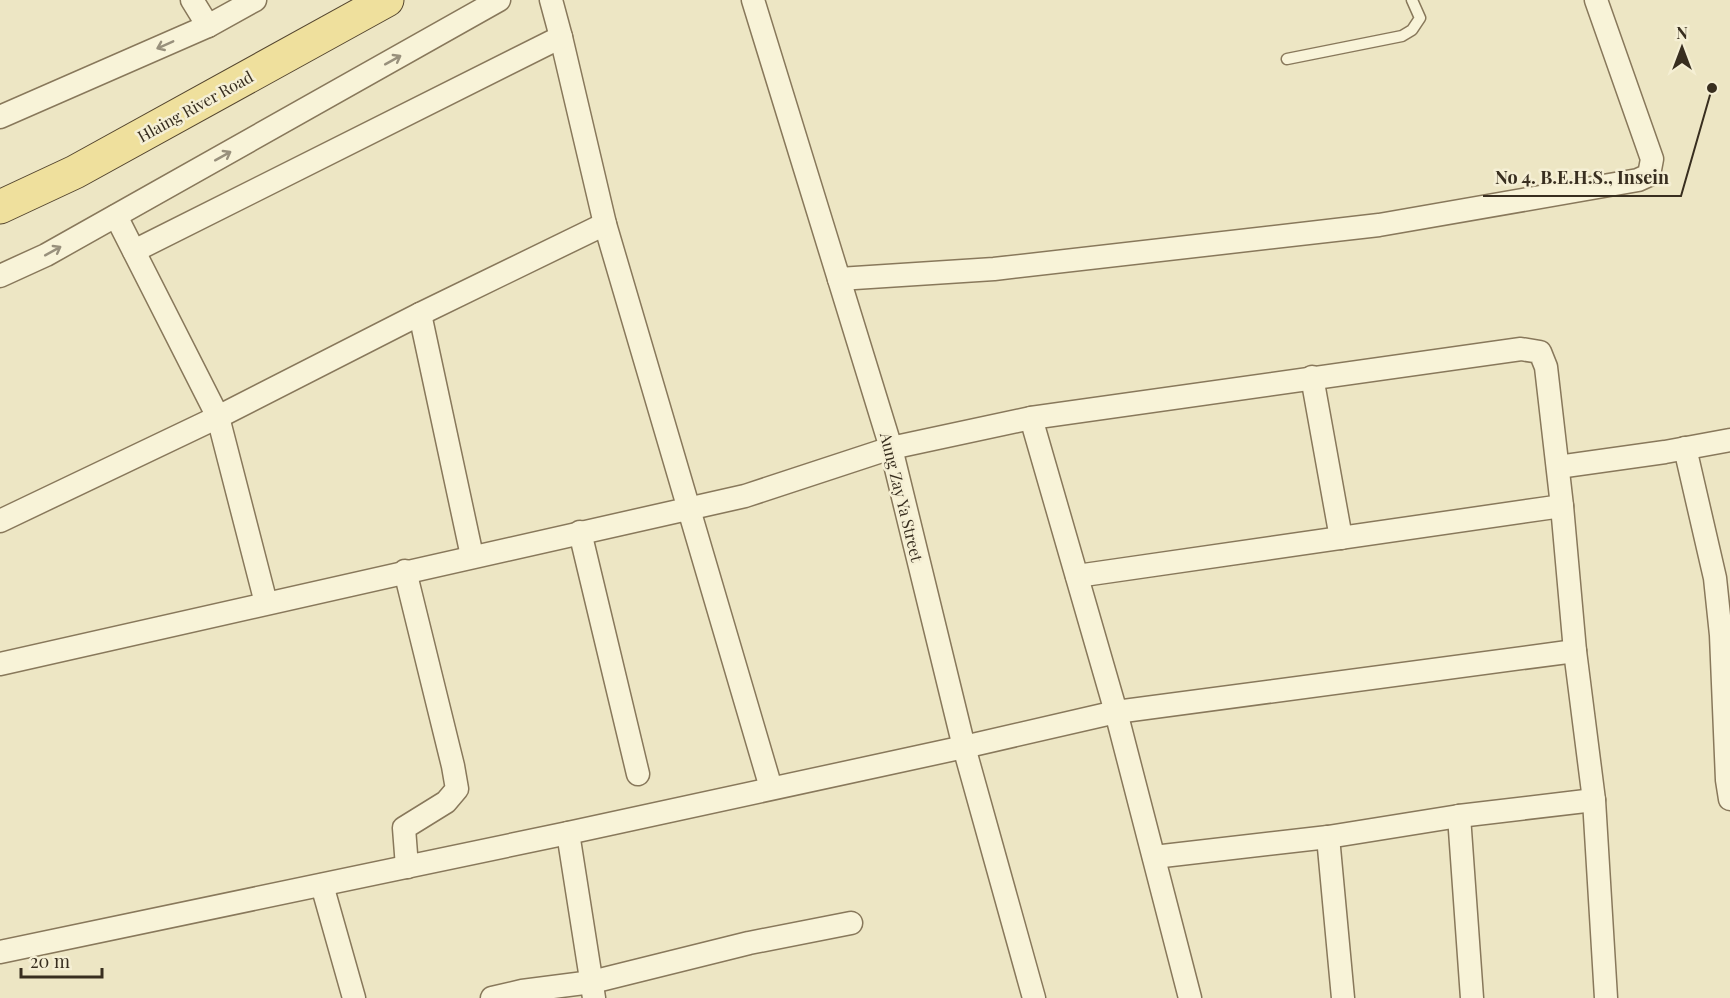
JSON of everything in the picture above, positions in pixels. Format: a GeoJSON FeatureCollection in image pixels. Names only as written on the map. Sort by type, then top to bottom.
{"type":"FeatureCollection","features":[{"type":"Feature","properties":{"kind":"main road","name":"Hlaing River Road"},"geometry":{"type":"LineString","coordinates":[[0,207],[75,172],[387,0]]}},
{"type":"Feature","properties":{"kind":"street"},"geometry":{"type":"LineString","coordinates":[[192,0],[208,26]]}},
{"type":"Feature","properties":{"kind":"street"},"geometry":{"type":"LineString","coordinates":[[0,117],[208,26],[255,0]]}},
{"type":"Feature","properties":{"kind":"street"},"geometry":{"type":"LineString","coordinates":[[0,276],[46,255],[499,0]]}},
{"type":"Feature","properties":{"kind":"street"},"geometry":{"type":"LineString","coordinates":[[550,0],[561,37],[605,224],[771,788]]}},
{"type":"Feature","properties":{"kind":"street","name":"Aung Zay Ya Street"},"geometry":{"type":"LineString","coordinates":[[753,0],[891,448],[964,747],[1034,998]]}},
{"type":"Feature","properties":{"kind":"street"},"geometry":{"type":"LineString","coordinates":[[839,279],[994,269],[1379,225],[1638,180],[1649,175],[1652,159],[1596,0]]}},
{"type":"Feature","properties":{"kind":"street"},"geometry":{"type":"LineString","coordinates":[[134,251],[561,37]]}},
{"type":"Feature","properties":{"kind":"street"},"geometry":{"type":"LineString","coordinates":[[116,216],[219,417],[266,603]]}},
{"type":"Feature","properties":{"kind":"street"},"geometry":{"type":"LineString","coordinates":[[0,521],[219,417],[420,314],[605,224]]}},
{"type":"Feature","properties":{"kind":"street"},"geometry":{"type":"LineString","coordinates":[[420,314],[472,556]]}},
{"type":"Feature","properties":{"kind":"street"},"geometry":{"type":"LineString","coordinates":[[0,664],[745,496],[891,448],[1031,418],[1521,349],[1540,352],[1546,367],[1575,651],[1594,800],[1606,998]]}},
{"type":"Feature","properties":{"kind":"street"},"geometry":{"type":"LineString","coordinates":[[1312,377],[1341,538]]}},
{"type":"Feature","properties":{"kind":"street"},"geometry":{"type":"LineString","coordinates":[[1031,418],[1116,712],[1190,998]]}},
{"type":"Feature","properties":{"kind":"street"},"geometry":{"type":"LineString","coordinates":[[1558,467],[1730,440]]}},
{"type":"Feature","properties":{"kind":"street"},"geometry":{"type":"LineString","coordinates":[[1685,448],[1715,578],[1725,634],[1727,780],[1730,799]]}},
{"type":"Feature","properties":{"kind":"street"},"geometry":{"type":"LineString","coordinates":[[1077,576],[1562,506]]}},
{"type":"Feature","properties":{"kind":"street"},"geometry":{"type":"LineString","coordinates":[[580,532],[638,774]]}},
{"type":"Feature","properties":{"kind":"street"},"geometry":{"type":"LineString","coordinates":[[405,571],[457,789],[447,802],[404,828],[407,867]]}},
{"type":"Feature","properties":{"kind":"street"},"geometry":{"type":"LineString","coordinates":[[0,952],[568,833],[1116,712],[1575,651]]}},
{"type":"Feature","properties":{"kind":"street"},"geometry":{"type":"LineString","coordinates":[[1154,857],[1328,837],[1459,816],[1594,800]]}},
{"type":"Feature","properties":{"kind":"street"},"geometry":{"type":"LineString","coordinates":[[1459,816],[1473,998]]}},
{"type":"Feature","properties":{"kind":"street"},"geometry":{"type":"LineString","coordinates":[[568,833],[593,990]]}},
{"type":"Feature","properties":{"kind":"street"},"geometry":{"type":"LineString","coordinates":[[1328,837],[1343,998]]}},
{"type":"Feature","properties":{"kind":"street"},"geometry":{"type":"LineString","coordinates":[[322,885],[354,998]]}},
{"type":"Feature","properties":{"kind":"street"},"geometry":{"type":"LineString","coordinates":[[492,998],[522,992],[593,990],[749,943],[851,923]]}},
{"type":"Feature","properties":{"kind":"lane"},"geometry":{"type":"LineString","coordinates":[[1287,59],[1402,36],[1412,30],[1420,18],[1412,0]]}},
{"type":"Feature","properties":{"kind":"place","name":"No 4. B.E.H.S., Insein"},"geometry":{"type":"Point","coordinates":[1712,88]}}]}
